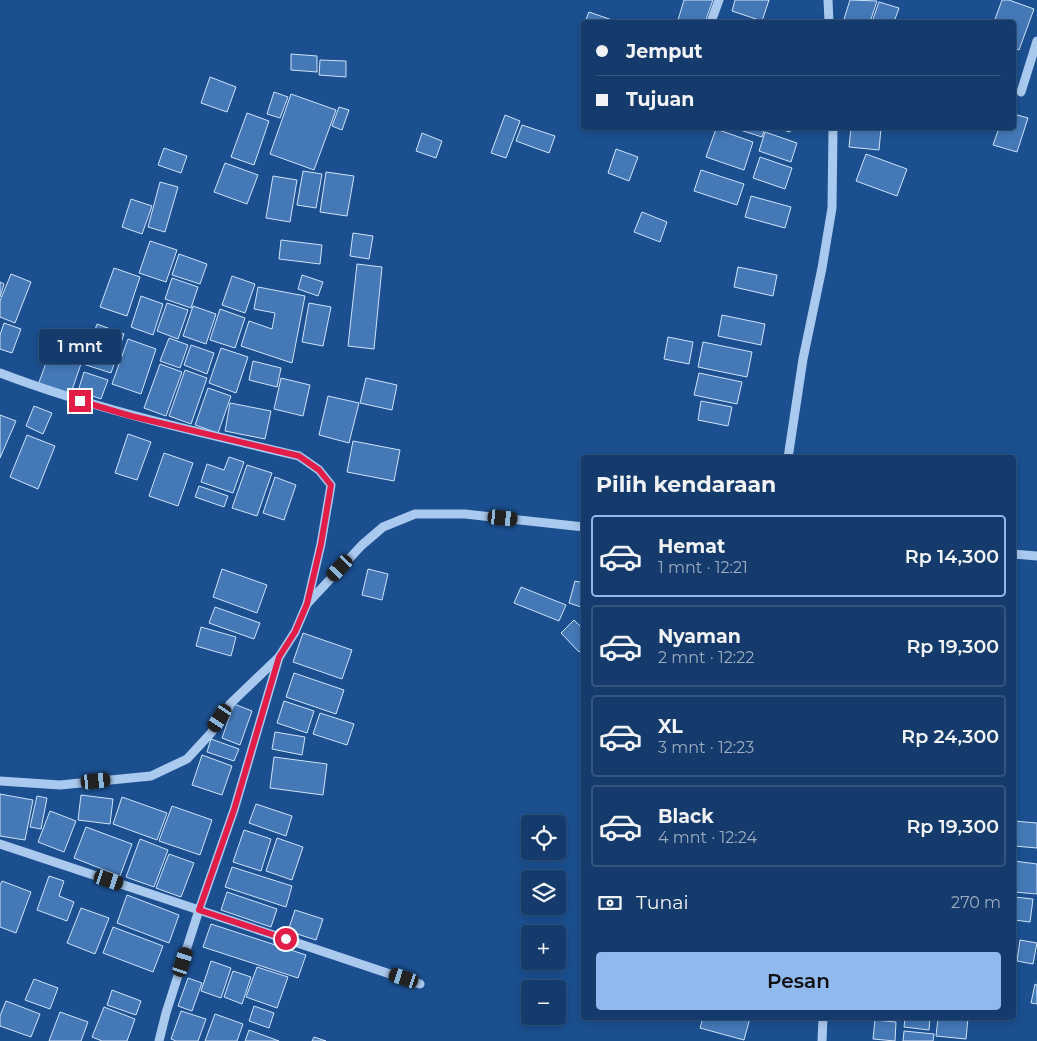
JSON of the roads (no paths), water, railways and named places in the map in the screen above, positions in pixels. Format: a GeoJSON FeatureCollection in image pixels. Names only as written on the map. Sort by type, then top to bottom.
{"type":"FeatureCollection","features":[{"type":"Feature","properties":{"kind":"street"},"geometry":{"type":"LineString","coordinates":[[712,20],[719,0]]}},
{"type":"Feature","properties":{"kind":"street"},"geometry":{"type":"LineString","coordinates":[[828,0],[829,20]]}},
{"type":"Feature","properties":{"kind":"street"},"geometry":{"type":"LineString","coordinates":[[1021,92],[1037,41]]}},
{"type":"Feature","properties":{"kind":"street"},"geometry":{"type":"LineString","coordinates":[[788,455],[803,359],[832,208],[833,130]]}},
{"type":"Feature","properties":{"kind":"street"},"geometry":{"type":"LineString","coordinates":[[0,373],[46,391],[131,416],[299,456],[319,470],[331,485],[321,544],[307,604],[295,632],[279,657],[230,704],[211,732],[187,759],[151,776],[60,785],[0,781]]}},
{"type":"Feature","properties":{"kind":"street"},"geometry":{"type":"LineString","coordinates":[[307,604],[362,545],[384,527],[415,514],[465,514],[581,527]]}},
{"type":"Feature","properties":{"kind":"street"},"geometry":{"type":"LineString","coordinates":[[1016,554],[1037,556]]}},
{"type":"Feature","properties":{"kind":"street"},"geometry":{"type":"LineString","coordinates":[[159,1041],[199,910],[234,810],[279,657]]}},
{"type":"Feature","properties":{"kind":"street"},"geometry":{"type":"LineString","coordinates":[[0,844],[420,984]]}},
{"type":"Feature","properties":{"kind":"street"},"geometry":{"type":"LineString","coordinates":[[822,1041],[823,1020]]}}]}
